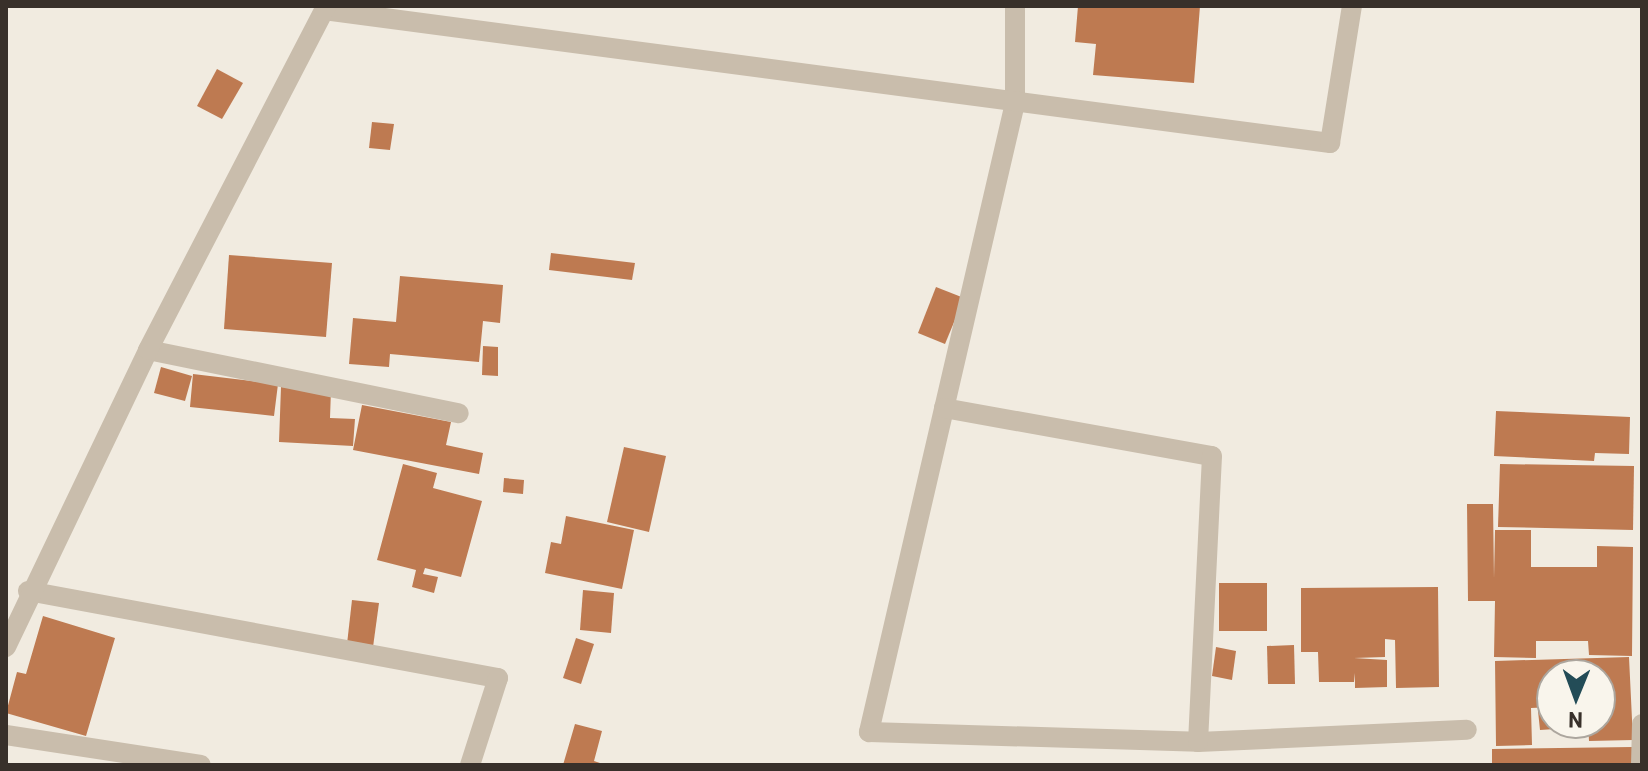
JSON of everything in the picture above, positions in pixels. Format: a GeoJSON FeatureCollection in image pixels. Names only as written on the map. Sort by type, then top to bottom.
{"type":"FeatureCollection","features":[{"type":"Feature","properties":{"kind":"street"},"geometry":{"type":"LineString","coordinates":[[1015,6],[1015,103],[869,732],[1198,742],[1467,730]]}},
{"type":"Feature","properties":{"kind":"street"},"geometry":{"type":"LineString","coordinates":[[6,647],[28,591],[148,350],[325,8],[1330,143],[1352,6]]}},
{"type":"Feature","properties":{"kind":"street"},"geometry":{"type":"LineString","coordinates":[[148,350],[459,413]]}},
{"type":"Feature","properties":{"kind":"street"},"geometry":{"type":"LineString","coordinates":[[944,408],[1212,456],[1198,742]]}},
{"type":"Feature","properties":{"kind":"street"},"geometry":{"type":"LineString","coordinates":[[28,591],[498,678],[470,765]]}},
{"type":"Feature","properties":{"kind":"street"},"geometry":{"type":"LineString","coordinates":[[1641,765],[1642,724]]}},
{"type":"Feature","properties":{"kind":"street"},"geometry":{"type":"LineString","coordinates":[[6,735],[201,765]]}},
{"type":"Feature","properties":{"kind":"building"},"geometry":{"type":"Polygon","coordinates":[[[1078,6],[1200,6],[1194,83],[1093,75],[1096,44],[1075,42],[1078,6]]]}},
{"type":"Feature","properties":{"kind":"building"},"geometry":{"type":"Polygon","coordinates":[[[217,69],[243,83],[222,119],[197,106],[217,69]]]}},
{"type":"Feature","properties":{"kind":"building"},"geometry":{"type":"Polygon","coordinates":[[[372,122],[394,124],[390,150],[369,148],[372,122]]]}},
{"type":"Feature","properties":{"kind":"building"},"geometry":{"type":"Polygon","coordinates":[[[551,253],[635,263],[632,280],[549,270],[551,253]]]}},
{"type":"Feature","properties":{"kind":"building"},"geometry":{"type":"Polygon","coordinates":[[[229,255],[332,263],[326,337],[224,329],[229,255]]]}},
{"type":"Feature","properties":{"kind":"building"},"geometry":{"type":"Polygon","coordinates":[[[400,276],[503,285],[500,323],[483,321],[479,362],[390,354],[389,367],[349,364],[353,318],[396,322],[400,276]]]}},
{"type":"Feature","properties":{"kind":"building"},"geometry":{"type":"Polygon","coordinates":[[[936,287],[964,298],[945,344],[918,333],[936,287]]]}},
{"type":"Feature","properties":{"kind":"building"},"geometry":{"type":"Polygon","coordinates":[[[483,346],[498,347],[498,376],[482,375],[483,346]]]}},
{"type":"Feature","properties":{"kind":"building"},"geometry":{"type":"Polygon","coordinates":[[[161,367],[192,376],[185,401],[154,393],[161,367]]]}},
{"type":"Feature","properties":{"kind":"building"},"geometry":{"type":"Polygon","coordinates":[[[193,374],[278,384],[274,416],[190,407],[193,374]]]}},
{"type":"Feature","properties":{"kind":"building"},"geometry":{"type":"Polygon","coordinates":[[[281,387],[331,390],[330,418],[355,419],[353,446],[279,442],[281,387]]]}},
{"type":"Feature","properties":{"kind":"building"},"geometry":{"type":"Polygon","coordinates":[[[362,405],[451,422],[446,445],[483,453],[479,474],[353,450],[362,405]]]}},
{"type":"Feature","properties":{"kind":"building"},"geometry":{"type":"Polygon","coordinates":[[[1496,411],[1630,417],[1629,454],[1595,453],[1594,461],[1494,456],[1496,411]]]}},
{"type":"Feature","properties":{"kind":"building"},"geometry":{"type":"Polygon","coordinates":[[[624,447],[666,456],[649,532],[607,522],[624,447]]]}},
{"type":"Feature","properties":{"kind":"building"},"geometry":{"type":"Polygon","coordinates":[[[403,464],[437,473],[433,488],[482,501],[461,577],[425,568],[423,574],[438,577],[434,593],[412,587],[416,570],[377,560],[403,464]]]}},
{"type":"Feature","properties":{"kind":"building"},"geometry":{"type":"Polygon","coordinates":[[[1500,464],[1634,466],[1633,530],[1498,527],[1500,464]]]}},
{"type":"Feature","properties":{"kind":"building"},"geometry":{"type":"Polygon","coordinates":[[[504,478],[524,480],[523,494],[503,492],[504,478]]]}},
{"type":"Feature","properties":{"kind":"building"},"geometry":{"type":"Polygon","coordinates":[[[1467,504],[1493,504],[1494,578],[1495,530],[1531,530],[1531,567],[1597,567],[1597,546],[1633,547],[1632,656],[1589,655],[1588,641],[1536,641],[1536,658],[1494,657],[1495,601],[1468,601],[1467,504]]]}},
{"type":"Feature","properties":{"kind":"building"},"geometry":{"type":"Polygon","coordinates":[[[566,516],[634,530],[622,589],[545,573],[551,542],[561,544],[566,516]]]}},
{"type":"Feature","properties":{"kind":"building"},"geometry":{"type":"Polygon","coordinates":[[[1219,583],[1267,583],[1267,631],[1219,631],[1219,583]]]}},
{"type":"Feature","properties":{"kind":"building"},"geometry":{"type":"Polygon","coordinates":[[[1438,587],[1439,687],[1396,688],[1395,640],[1385,639],[1385,657],[1354,658],[1387,660],[1387,687],[1355,688],[1355,673],[1354,682],[1319,682],[1318,652],[1301,652],[1301,588],[1438,587]]]}},
{"type":"Feature","properties":{"kind":"building"},"geometry":{"type":"Polygon","coordinates":[[[583,590],[614,593],[611,633],[580,630],[583,590]]]}},
{"type":"Feature","properties":{"kind":"building"},"geometry":{"type":"Polygon","coordinates":[[[352,600],[379,603],[373,647],[347,644],[352,600]]]}},
{"type":"Feature","properties":{"kind":"building"},"geometry":{"type":"Polygon","coordinates":[[[43,616],[115,638],[86,736],[6,713],[17,672],[26,674],[43,616]]]}},
{"type":"Feature","properties":{"kind":"building"},"geometry":{"type":"Polygon","coordinates":[[[576,638],[594,644],[581,684],[563,678],[576,638]]]}},
{"type":"Feature","properties":{"kind":"building"},"geometry":{"type":"Polygon","coordinates":[[[1294,645],[1295,684],[1268,684],[1267,646],[1294,645]]]}},
{"type":"Feature","properties":{"kind":"building"},"geometry":{"type":"Polygon","coordinates":[[[1216,647],[1236,651],[1232,680],[1212,676],[1216,647]]]}},
{"type":"Feature","properties":{"kind":"building"},"geometry":{"type":"Polygon","coordinates":[[[1629,657],[1633,740],[1589,741],[1616,739],[1616,659],[1562,659],[1629,657]]]}},
{"type":"Feature","properties":{"kind":"building"},"geometry":{"type":"Polygon","coordinates":[[[1536,660],[1536,708],[1531,708],[1532,745],[1496,746],[1495,661],[1536,660]]]}},
{"type":"Feature","properties":{"kind":"building"},"geometry":{"type":"Polygon","coordinates":[[[575,724],[602,731],[594,761],[606,765],[563,765],[575,724]]]}},
{"type":"Feature","properties":{"kind":"building"},"geometry":{"type":"Polygon","coordinates":[[[1632,747],[1632,765],[1492,765],[1492,749],[1632,747]]]}}]}
